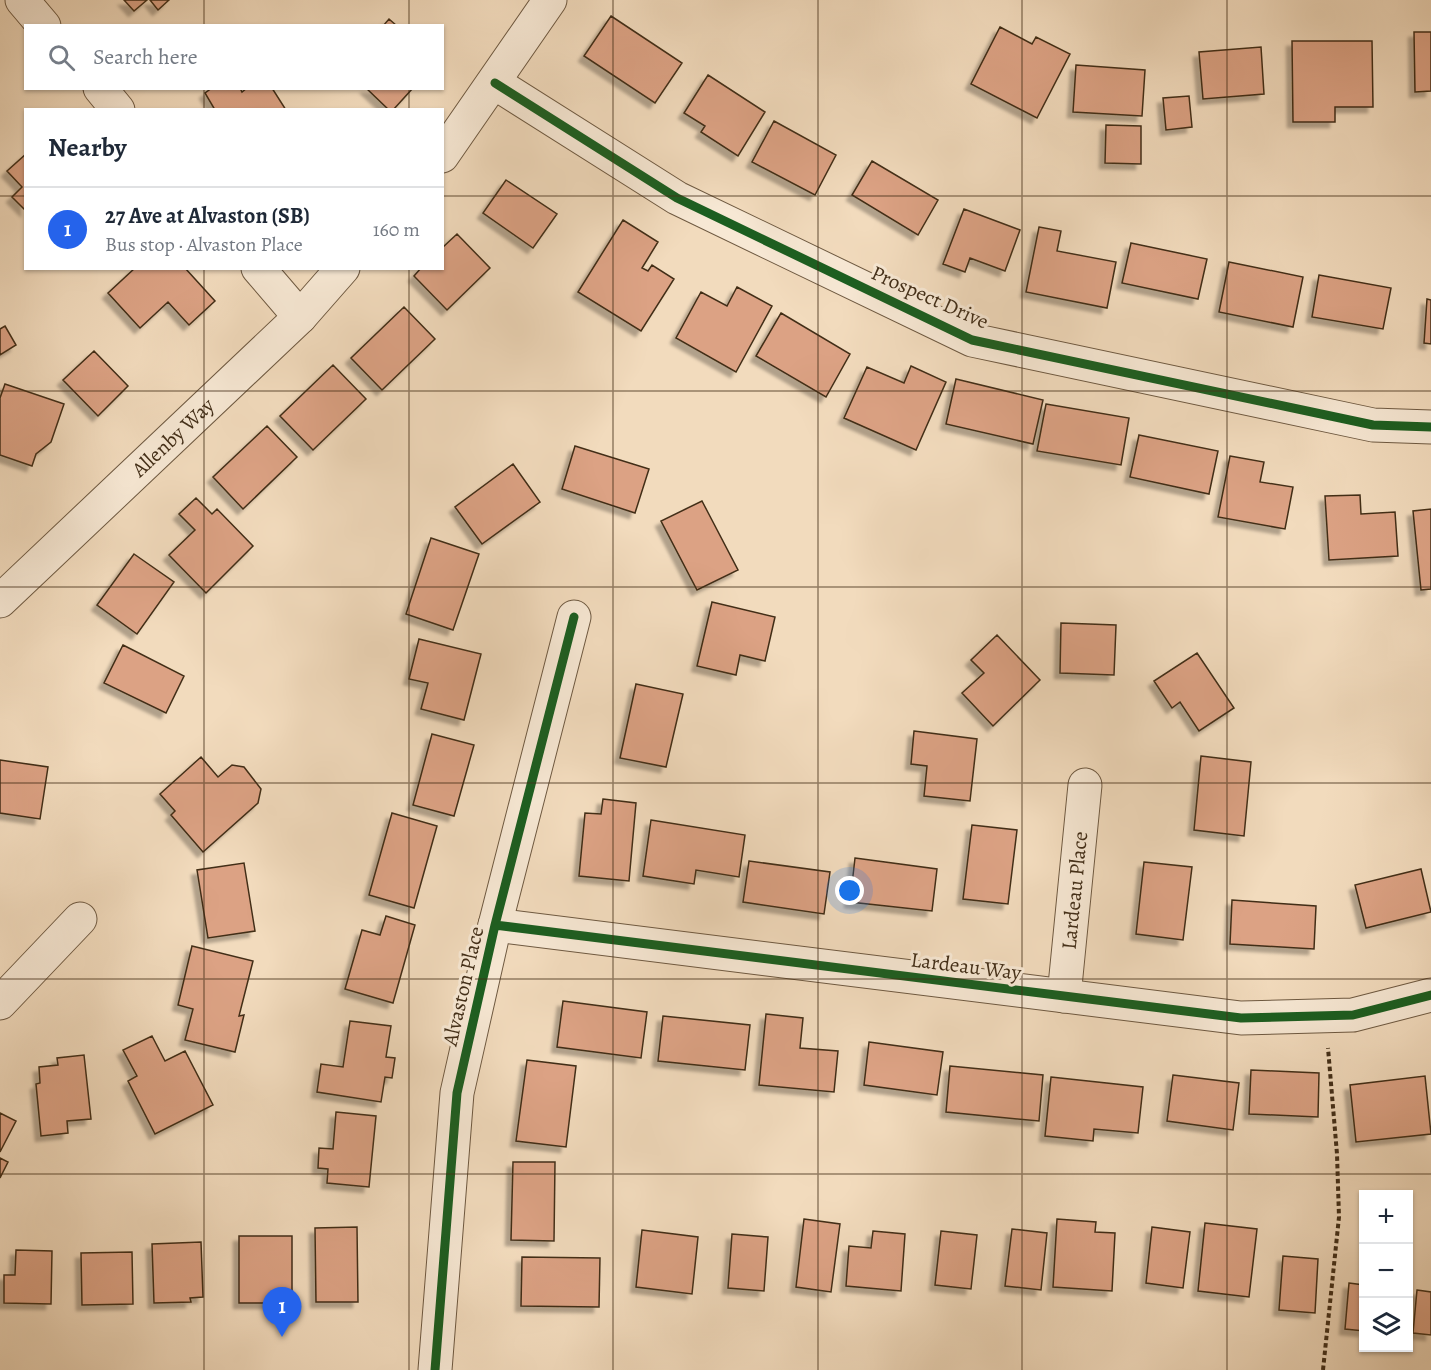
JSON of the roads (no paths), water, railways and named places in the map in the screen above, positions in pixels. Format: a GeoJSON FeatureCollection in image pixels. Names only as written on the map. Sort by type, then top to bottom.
{"type":"FeatureCollection","features":[{"type":"Feature","properties":{"kind":"street"},"geometry":{"type":"LineString","coordinates":[[22,0],[42,24]]}},
{"type":"Feature","properties":{"kind":"street"},"geometry":{"type":"LineString","coordinates":[[444,153],[550,0]]}},
{"type":"Feature","properties":{"kind":"street","name":"Prospect Drive"},"geometry":{"type":"LineString","coordinates":[[495,82],[677,198],[972,340],[1373,425],[1431,427]]}},
{"type":"Feature","properties":{"kind":"street"},"geometry":{"type":"LineString","coordinates":[[102,90],[116,108]]}},
{"type":"Feature","properties":{"kind":"street"},"geometry":{"type":"LineString","coordinates":[[260,270],[300,317]]}},
{"type":"Feature","properties":{"kind":"street","name":"Allenby Way"},"geometry":{"type":"LineString","coordinates":[[0,601],[300,317],[341,270]]}},
{"type":"Feature","properties":{"kind":"street","name":"Alvaston Place"},"geometry":{"type":"LineString","coordinates":[[435,1370],[457,1093],[495,925],[574,617]]}},
{"type":"Feature","properties":{"kind":"street","name":"Lardeau Place"},"geometry":{"type":"LineString","coordinates":[[1064,996],[1085,785]]}},
{"type":"Feature","properties":{"kind":"street"},"geometry":{"type":"LineString","coordinates":[[0,1004],[81,919]]}},
{"type":"Feature","properties":{"kind":"street","name":"Lardeau Way"},"geometry":{"type":"LineString","coordinates":[[495,925],[1241,1018],[1353,1015],[1431,995]]}},
{"type":"Feature","properties":{"kind":"place","name":"27 Ave at Alvaston (SB)"},"geometry":{"type":"Point","coordinates":[282,1337]}}]}
